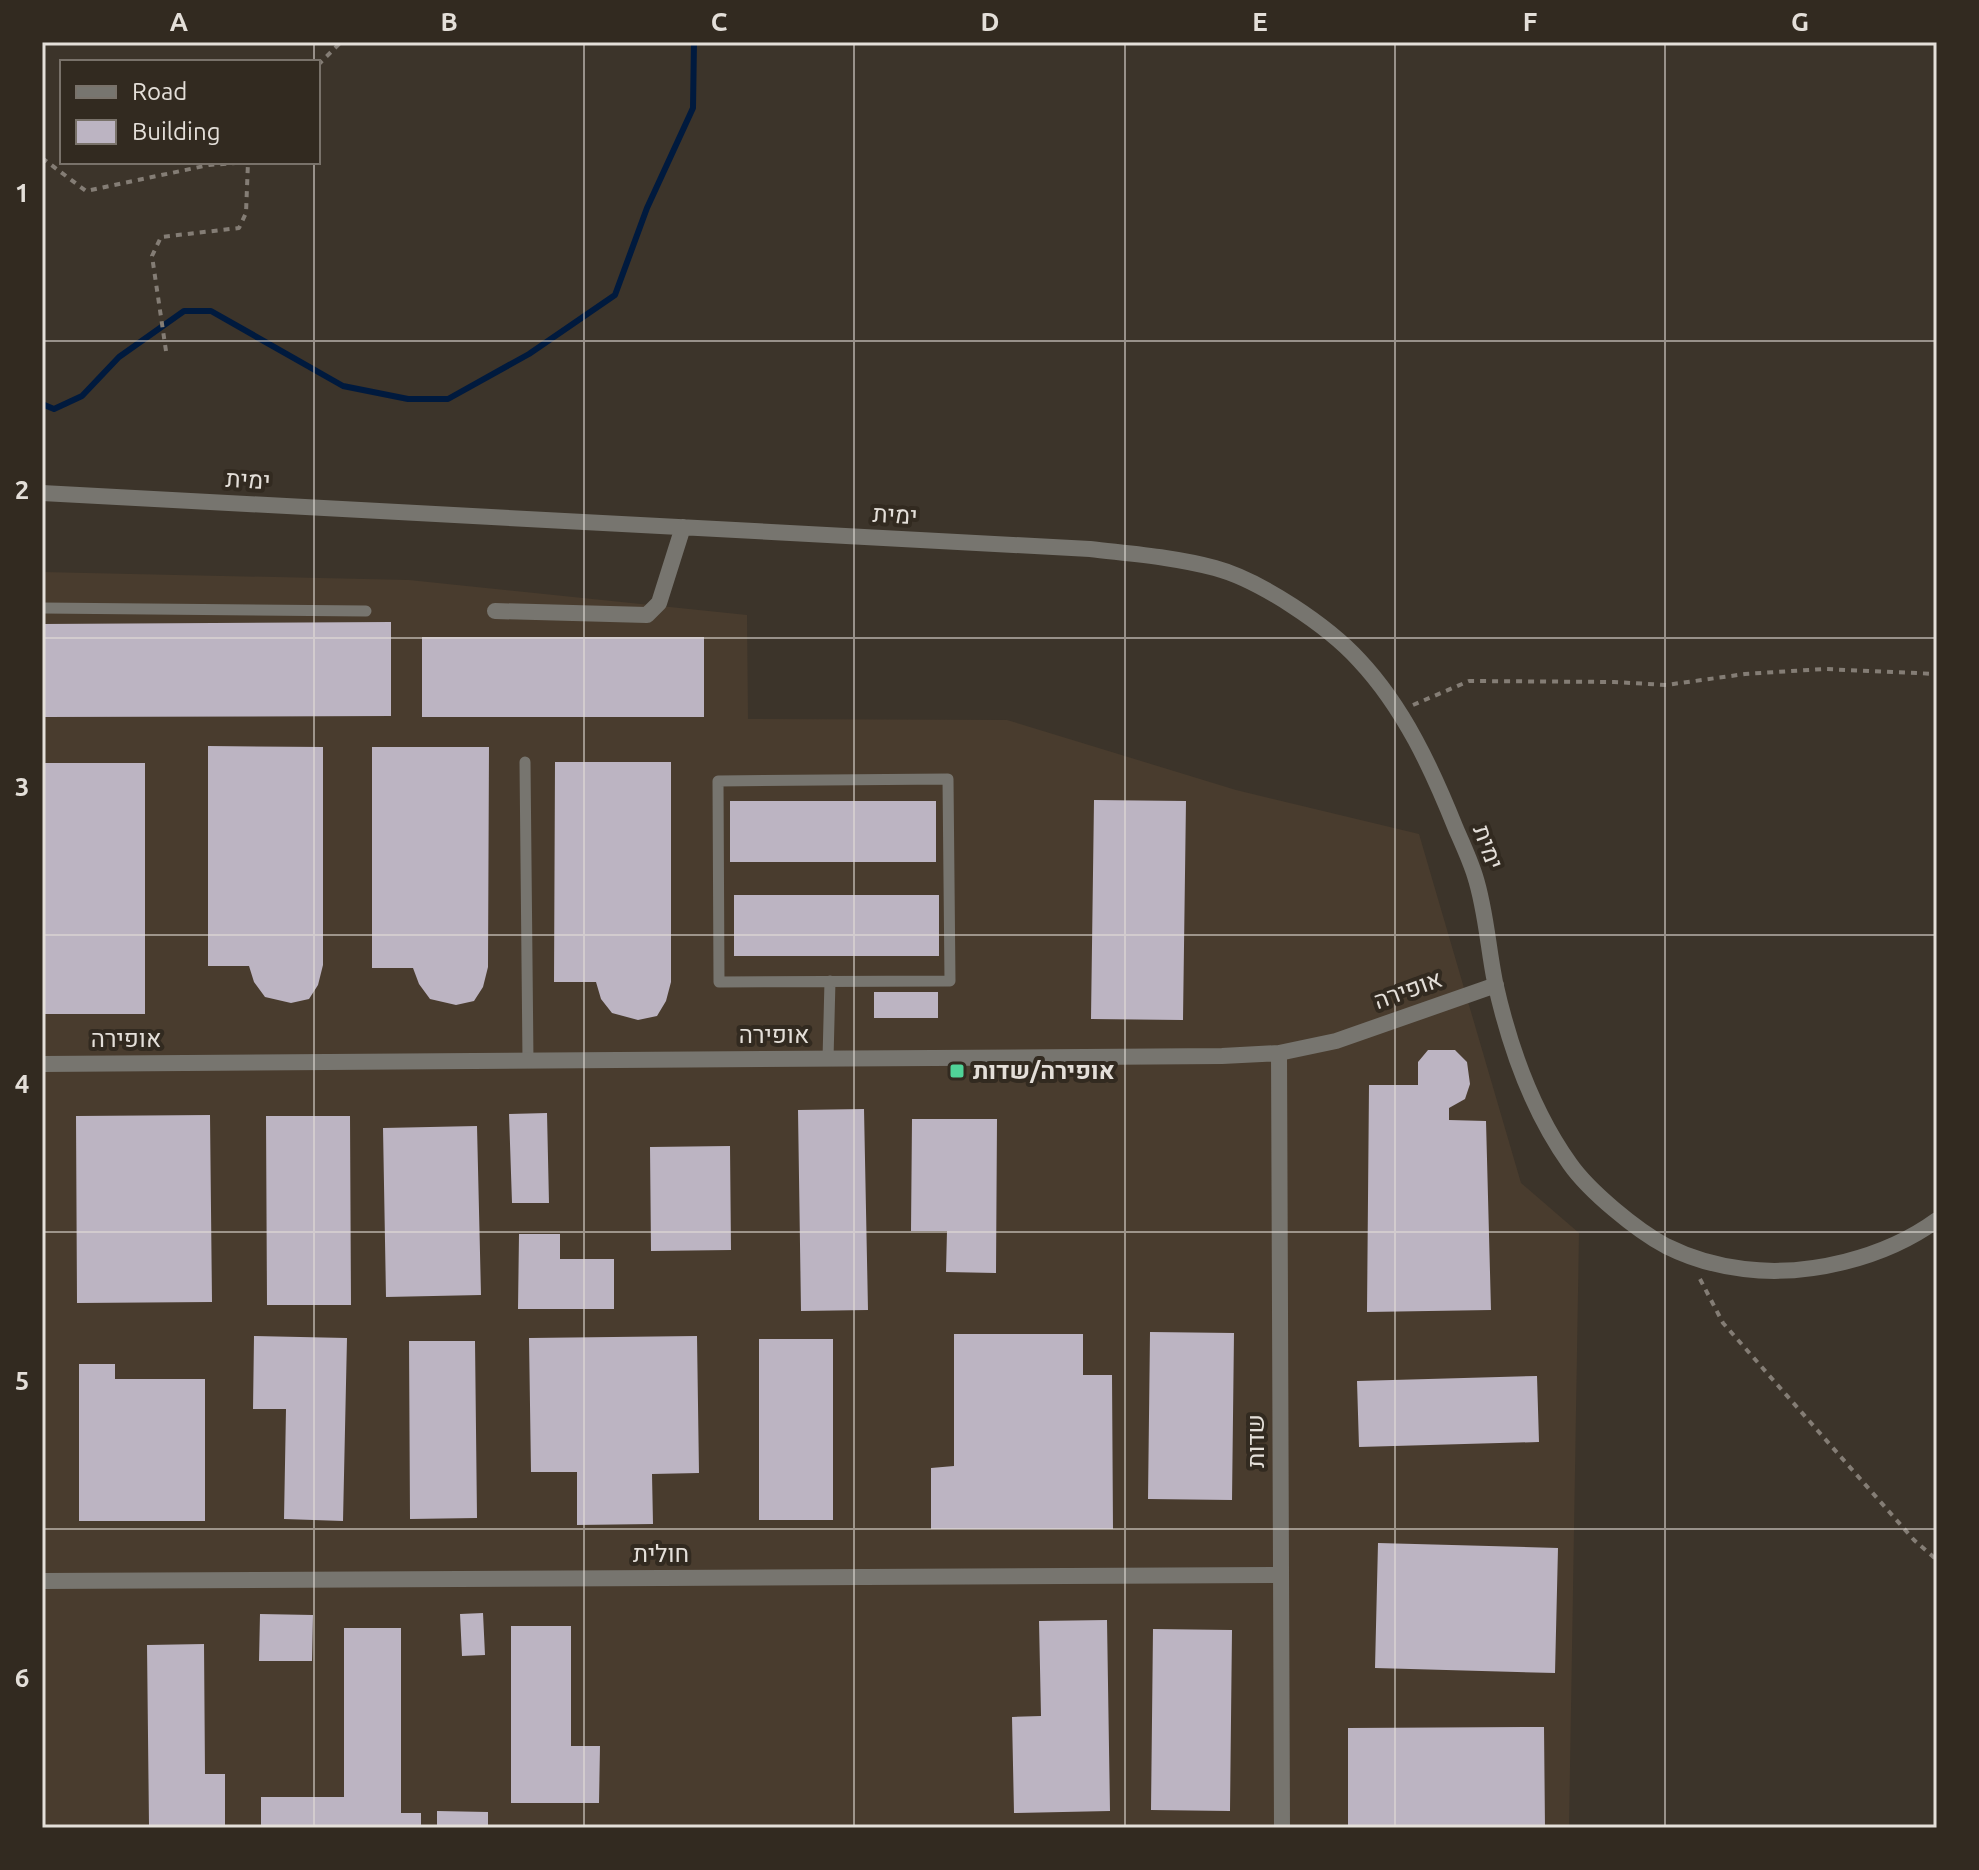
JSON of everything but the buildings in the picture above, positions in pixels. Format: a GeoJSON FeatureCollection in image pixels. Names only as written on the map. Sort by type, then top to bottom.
{"type":"FeatureCollection","features":[{"type":"Feature","properties":{"kind":"street","name":"ימית"},"geometry":{"type":"LineString","coordinates":[[42,493],[1090,549],[1165,557],[1219,569],[1272,593],[1314,622],[1357,658],[1398,711],[1436,780],[1476,877],[1496,985],[1526,1085],[1570,1165],[1612,1208],[1665,1246],[1720,1266],[1769,1272],[1814,1268],[1864,1255],[1913,1238],[1937,1220]]}},
{"type":"Feature","properties":{"kind":"street"},"geometry":{"type":"LineString","coordinates":[[495,611],[647,615],[659,603],[683,527]]}},
{"type":"Feature","properties":{"kind":"street","name":"אופירה"},"geometry":{"type":"LineString","coordinates":[[42,1064],[1222,1056],[1279,1053],[1336,1041],[1496,985]]}},
{"type":"Feature","properties":{"kind":"street","name":"שדות"},"geometry":{"type":"LineString","coordinates":[[1279,1053],[1282,1828]]}},
{"type":"Feature","properties":{"kind":"street","name":"חולית"},"geometry":{"type":"LineString","coordinates":[[42,1581],[1281,1575]]}},
{"type":"Feature","properties":{"kind":"lane"},"geometry":{"type":"LineString","coordinates":[[42,608],[366,611]]}},
{"type":"Feature","properties":{"kind":"lane"},"geometry":{"type":"LineString","coordinates":[[525,762],[528,1061]]}},
{"type":"Feature","properties":{"kind":"lane"},"geometry":{"type":"LineString","coordinates":[[948,779],[950,981],[830,981],[719,982],[718,781],[948,779]]}},
{"type":"Feature","properties":{"kind":"lane"},"geometry":{"type":"LineString","coordinates":[[828,1059],[830,981]]}},
{"type":"Feature","properties":{"kind":"path"},"geometry":{"type":"LineString","coordinates":[[320,63],[341,42]]}},
{"type":"Feature","properties":{"kind":"path"},"geometry":{"type":"LineString","coordinates":[[42,158],[86,191],[222,164]]}},
{"type":"Feature","properties":{"kind":"path"},"geometry":{"type":"LineString","coordinates":[[166,351],[152,256],[161,237],[239,228],[246,213],[248,164]]}},
{"type":"Feature","properties":{"kind":"path"},"geometry":{"type":"LineString","coordinates":[[1398,711],[1469,681],[1666,685],[1745,674],[1825,669],[1937,674]]}},
{"type":"Feature","properties":{"kind":"path"},"geometry":{"type":"LineString","coordinates":[[1695,1269],[1723,1323],[1914,1540],[1937,1560]]}},
{"type":"Feature","properties":{"kind":"shaded area"},"geometry":{"type":"Polygon","coordinates":[[[42,572],[409,580],[747,615],[748,719],[1007,720],[1236,790],[1419,834],[1521,1183],[1579,1233],[1569,1828],[42,1828],[42,572]]]}},
{"type":"Feature","properties":{"kind":"waterway"},"geometry":{"type":"LineString","coordinates":[[42,404],[54,409],[82,396],[119,357],[184,311],[211,311],[343,386],[408,399],[448,399],[529,354],[615,295],[647,208],[693,108],[694,42]]}},
{"type":"Feature","properties":{"kind":"place","name":"אופירה/שדות"},"geometry":{"type":"Point","coordinates":[957,1071]}}]}
